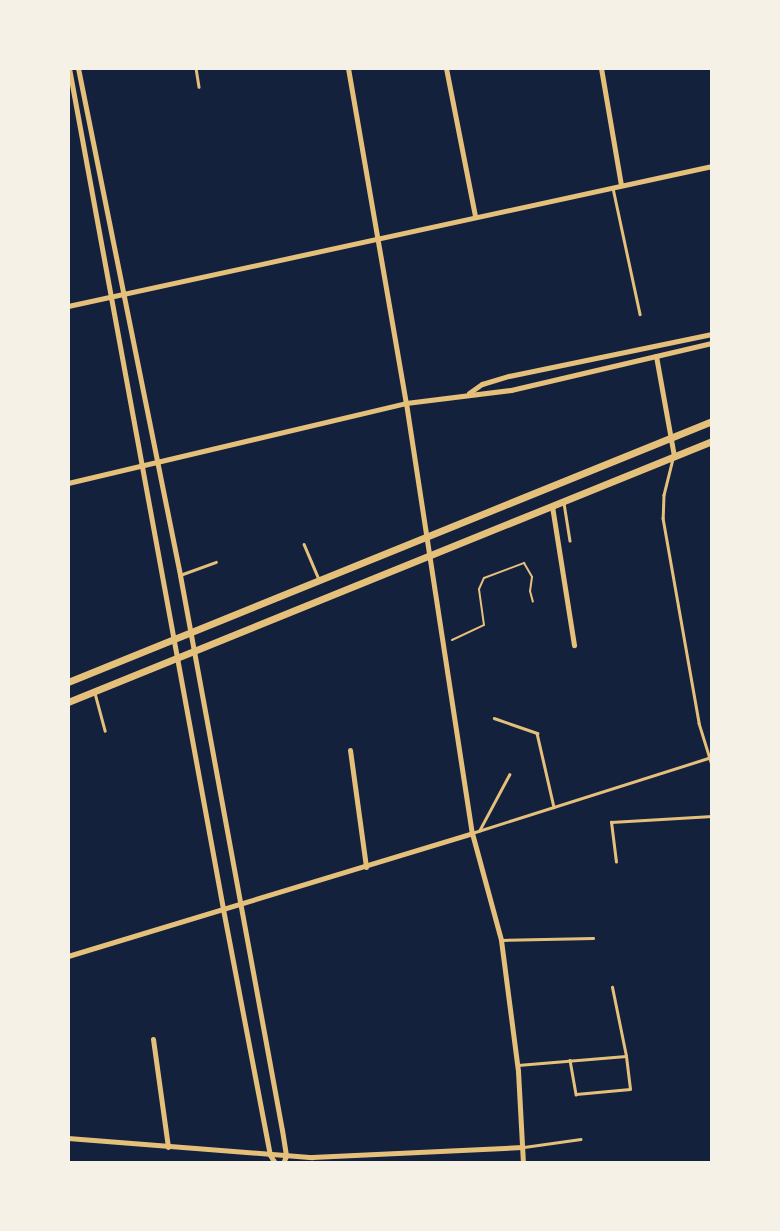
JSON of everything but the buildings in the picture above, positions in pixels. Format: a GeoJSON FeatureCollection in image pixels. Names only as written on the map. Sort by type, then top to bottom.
{"type":"FeatureCollection","features":[{"type":"Feature","properties":{"kind":"main road"},"geometry":{"type":"LineString","coordinates":[[68,682],[712,421]]}},
{"type":"Feature","properties":{"kind":"main road"},"geometry":{"type":"LineString","coordinates":[[68,702],[712,441]]}},
{"type":"Feature","properties":{"kind":"street"},"geometry":{"type":"LineString","coordinates":[[69,68],[165,578],[223,909],[270,1155],[275,1163]]}},
{"type":"Feature","properties":{"kind":"street"},"geometry":{"type":"LineString","coordinates":[[78,68],[180,575],[286,1156],[283,1163]]}},
{"type":"Feature","properties":{"kind":"street"},"geometry":{"type":"LineString","coordinates":[[348,68],[406,402],[441,644],[476,832],[501,940],[518,1065],[523,1163]]}},
{"type":"Feature","properties":{"kind":"street"},"geometry":{"type":"LineString","coordinates":[[446,68],[475,216]]}},
{"type":"Feature","properties":{"kind":"street"},"geometry":{"type":"LineString","coordinates":[[601,68],[621,185]]}},
{"type":"Feature","properties":{"kind":"street"},"geometry":{"type":"LineString","coordinates":[[68,306],[712,166]]}},
{"type":"Feature","properties":{"kind":"street"},"geometry":{"type":"LineString","coordinates":[[469,393],[482,384],[509,376],[712,334]]}},
{"type":"Feature","properties":{"kind":"street"},"geometry":{"type":"LineString","coordinates":[[68,483],[156,465],[406,402],[511,390],[712,343]]}},
{"type":"Feature","properties":{"kind":"street"},"geometry":{"type":"LineString","coordinates":[[656,356],[674,456]]}},
{"type":"Feature","properties":{"kind":"street"},"geometry":{"type":"LineString","coordinates":[[552,506],[574,645]]}},
{"type":"Feature","properties":{"kind":"street"},"geometry":{"type":"LineString","coordinates":[[165,578],[180,575]]}},
{"type":"Feature","properties":{"kind":"street"},"geometry":{"type":"LineString","coordinates":[[350,750],[366,867]]}},
{"type":"Feature","properties":{"kind":"street"},"geometry":{"type":"LineString","coordinates":[[68,956],[476,832]]}},
{"type":"Feature","properties":{"kind":"street"},"geometry":{"type":"LineString","coordinates":[[153,1039],[168,1147]]}},
{"type":"Feature","properties":{"kind":"street"},"geometry":{"type":"LineString","coordinates":[[68,1138],[286,1156],[384,1155],[522,1147]]}},
{"type":"Feature","properties":{"kind":"lane"},"geometry":{"type":"LineString","coordinates":[[196,68],[199,87]]}},
{"type":"Feature","properties":{"kind":"lane"},"geometry":{"type":"LineString","coordinates":[[613,187],[640,314]]}},
{"type":"Feature","properties":{"kind":"lane"},"geometry":{"type":"LineString","coordinates":[[674,456],[664,495],[663,518],[699,723],[712,765]]}},
{"type":"Feature","properties":{"kind":"lane"},"geometry":{"type":"LineString","coordinates":[[564,501],[570,541]]}},
{"type":"Feature","properties":{"kind":"lane"},"geometry":{"type":"LineString","coordinates":[[304,544],[319,580]]}},
{"type":"Feature","properties":{"kind":"lane"},"geometry":{"type":"LineString","coordinates":[[180,575],[216,562]]}},
{"type":"Feature","properties":{"kind":"lane"},"geometry":{"type":"LineString","coordinates":[[94,691],[105,731]]}},
{"type":"Feature","properties":{"kind":"lane"},"geometry":{"type":"LineString","coordinates":[[494,718],[537,733],[554,807]]}},
{"type":"Feature","properties":{"kind":"lane"},"geometry":{"type":"LineString","coordinates":[[476,832],[711,757]]}},
{"type":"Feature","properties":{"kind":"lane"},"geometry":{"type":"LineString","coordinates":[[476,832],[509,775]]}},
{"type":"Feature","properties":{"kind":"lane"},"geometry":{"type":"LineString","coordinates":[[616,862],[611,822],[712,816]]}},
{"type":"Feature","properties":{"kind":"lane"},"geometry":{"type":"LineString","coordinates":[[501,940],[593,938]]}},
{"type":"Feature","properties":{"kind":"lane"},"geometry":{"type":"LineString","coordinates":[[570,1060],[576,1094],[630,1089],[612,987]]}},
{"type":"Feature","properties":{"kind":"lane"},"geometry":{"type":"LineString","coordinates":[[518,1065],[626,1056]]}},
{"type":"Feature","properties":{"kind":"lane"},"geometry":{"type":"LineString","coordinates":[[522,1147],[580,1139]]}},
{"type":"Feature","properties":{"kind":"path"},"geometry":{"type":"LineString","coordinates":[[441,644],[483,627],[480,583],[484,578],[523,563],[533,580],[530,592],[533,602]]}}]}
